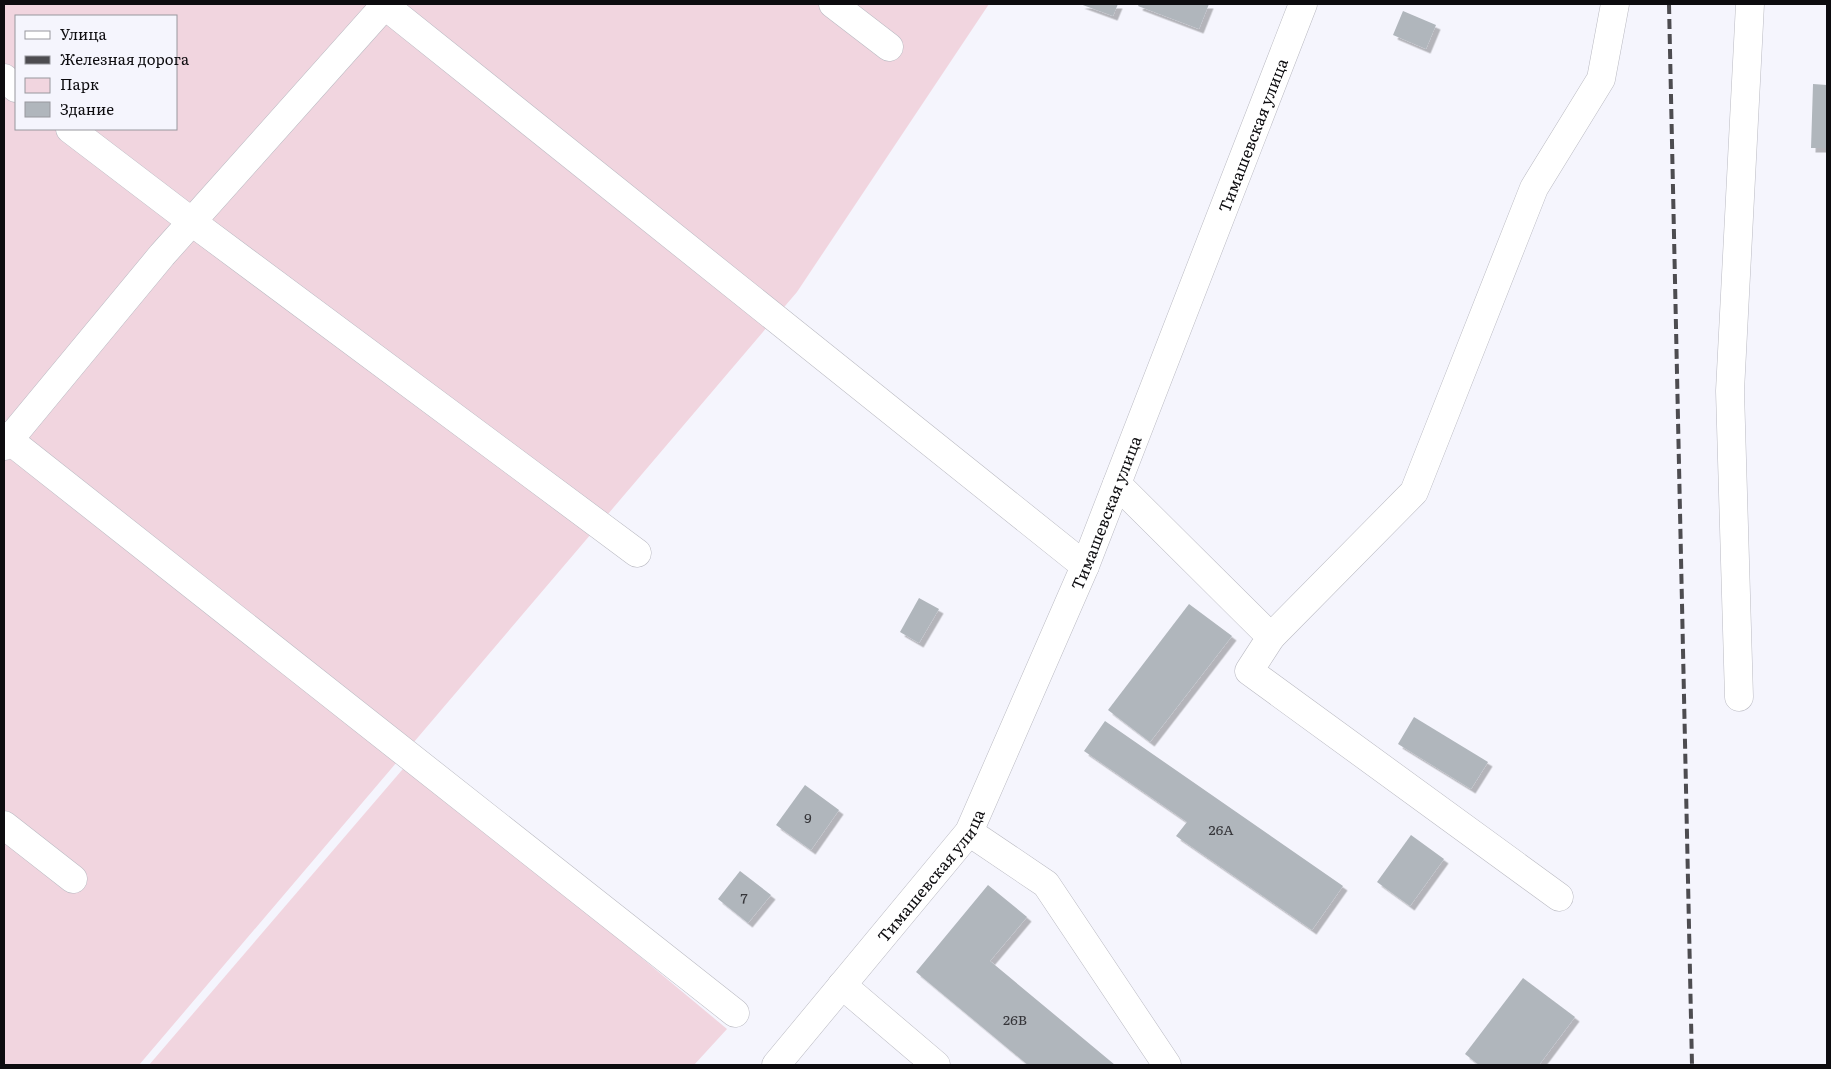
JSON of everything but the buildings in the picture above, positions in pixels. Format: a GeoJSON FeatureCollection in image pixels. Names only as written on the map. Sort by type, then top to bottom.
{"type":"FeatureCollection","features":[{"type":"Feature","properties":{"kind":"street"},"geometry":{"type":"LineString","coordinates":[[735,1013],[6,441],[156,263],[385,4],[1085,566]]}},
{"type":"Feature","properties":{"kind":"street"},"geometry":{"type":"LineString","coordinates":[[833,4],[889,47]]}},
{"type":"Feature","properties":{"kind":"street","name":"Тимашевская улица"},"geometry":{"type":"LineString","coordinates":[[776,1065],[969,832],[1085,566],[1303,4]]}},
{"type":"Feature","properties":{"kind":"street"},"geometry":{"type":"LineString","coordinates":[[1559,897],[1249,671],[1271,637],[1414,492],[1534,188],[1601,79],[1615,4]]}},
{"type":"Feature","properties":{"kind":"street"},"geometry":{"type":"LineString","coordinates":[[1739,697],[1730,391],[1750,4]]}},
{"type":"Feature","properties":{"kind":"street"},"geometry":{"type":"LineString","coordinates":[[4,78],[15,87]]}},
{"type":"Feature","properties":{"kind":"street"},"geometry":{"type":"LineString","coordinates":[[71,130],[637,553]]}},
{"type":"Feature","properties":{"kind":"street"},"geometry":{"type":"LineString","coordinates":[[1117,484],[1271,637]]}},
{"type":"Feature","properties":{"kind":"street"},"geometry":{"type":"LineString","coordinates":[[4,825],[73,879]]}},
{"type":"Feature","properties":{"kind":"street"},"geometry":{"type":"LineString","coordinates":[[969,832],[1046,884],[1167,1065]]}},
{"type":"Feature","properties":{"kind":"street"},"geometry":{"type":"LineString","coordinates":[[842,985],[936,1065]]}},
{"type":"Feature","properties":{"kind":"green space"},"geometry":{"type":"Polygon","coordinates":[[[4,4],[989,4],[797,292],[139,1065],[4,1065],[4,4]]]}},
{"type":"Feature","properties":{"kind":"green space"},"geometry":{"type":"Polygon","coordinates":[[[408,763],[727,1029],[694,1065],[149,1065],[408,763]]]}},
{"type":"Feature","properties":{"kind":"railway"},"geometry":{"type":"LineString","coordinates":[[1669,4],[1692,1065]]}}]}
